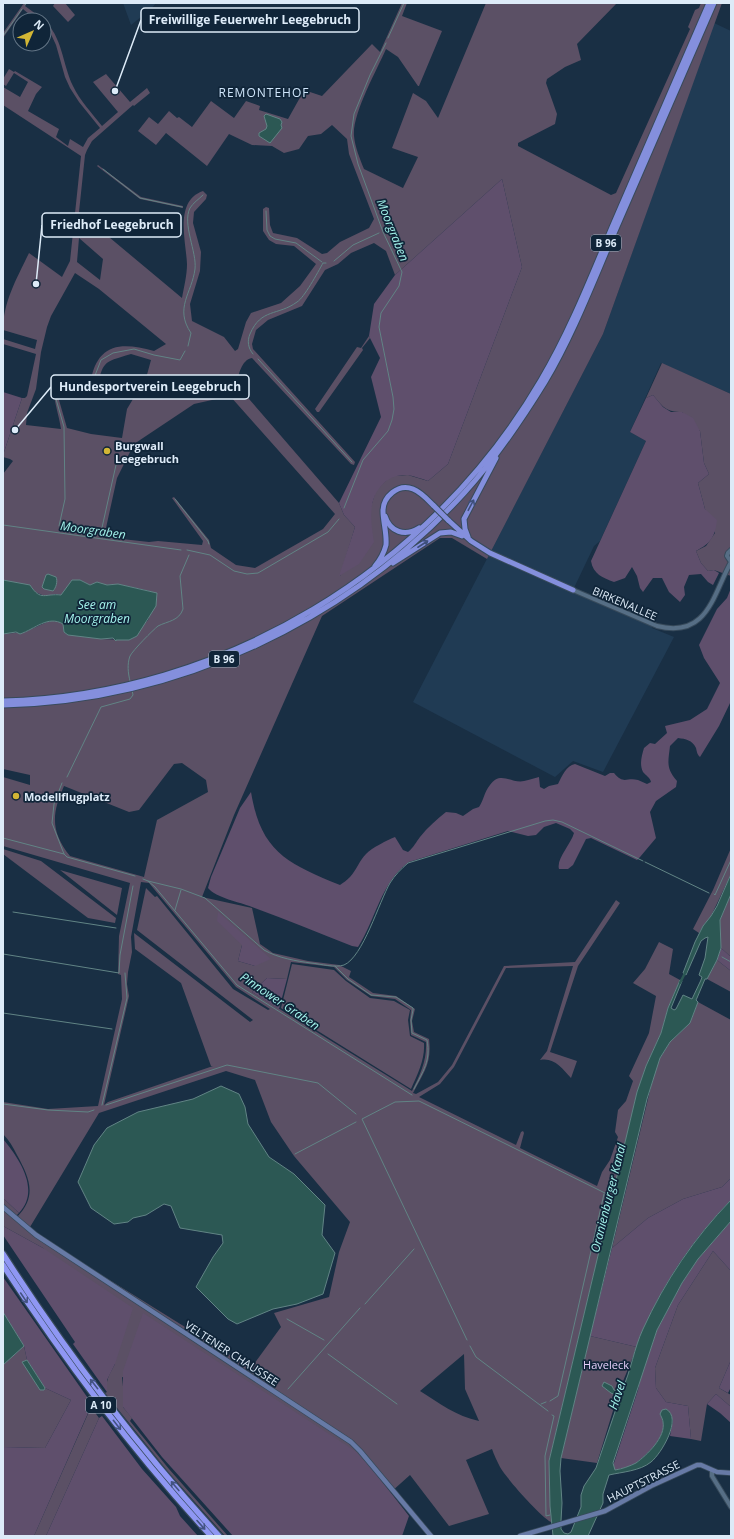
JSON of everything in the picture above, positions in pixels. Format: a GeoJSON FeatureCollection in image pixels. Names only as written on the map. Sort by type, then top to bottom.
{"type":"FeatureCollection","features":[{"type":"Feature","properties":{"kind":"highway","name":"B 96"},"geometry":{"type":"LineString","coordinates":[[3,701],[39,700],[131,687],[192,667],[238,649],[306,615],[349,588],[429,523],[463,488],[493,452],[513,424],[542,378],[576,311],[709,3]]}},
{"type":"Feature","properties":{"kind":"highway","name":"B 96"},"geometry":{"type":"LineString","coordinates":[[3,705],[37,704],[83,699],[199,669],[240,653],[284,632],[328,607],[378,572],[418,539],[465,492],[503,446],[546,380],[580,314],[714,3]]}},
{"type":"Feature","properties":{"kind":"highway"},"geometry":{"type":"LineString","coordinates":[[471,541],[465,529],[464,519],[503,446]]}},
{"type":"Feature","properties":{"kind":"highway"},"geometry":{"type":"LineString","coordinates":[[370,572],[379,561],[385,547],[386,534],[383,511],[386,500],[391,493],[405,488],[410,488],[418,492],[471,541]]}},
{"type":"Feature","properties":{"kind":"highway"},"geometry":{"type":"LineString","coordinates":[[383,511],[389,524],[398,532],[409,533],[429,523]]}},
{"type":"Feature","properties":{"kind":"highway"},"geometry":{"type":"LineString","coordinates":[[378,572],[440,533],[455,532],[502,560],[573,590]]}},
{"type":"Feature","properties":{"kind":"highway","name":"A 10"},"geometry":{"type":"LineString","coordinates":[[3,1254],[57,1334],[114,1411],[166,1475],[219,1536]]}},
{"type":"Feature","properties":{"kind":"highway","name":"A 10"},"geometry":{"type":"LineString","coordinates":[[3,1265],[59,1347],[108,1413],[159,1477],[211,1536]]}},
{"type":"Feature","properties":{"kind":"main road","name":"VELTENER CHAUSSEE"},"geometry":{"type":"LineString","coordinates":[[3,1207],[43,1240],[351,1442],[431,1536]]}},
{"type":"Feature","properties":{"kind":"main road","name":"HAUPTSTRASSE"},"geometry":{"type":"LineString","coordinates":[[520,1536],[605,1511],[651,1486],[697,1465],[701,1465],[712,1471],[731,1473]]}},
{"type":"Feature","properties":{"kind":"street","name":"BIRKENALLEE"},"geometry":{"type":"LineString","coordinates":[[573,590],[657,626],[671,628],[684,626],[700,618],[711,605],[731,562],[727,556],[728,552],[731,550]]}},
{"type":"Feature","properties":{"kind":"street"},"geometry":{"type":"LineString","coordinates":[[712,1471],[712,1476],[731,1507]]}},
{"type":"Feature","properties":{"kind":"shaded area"},"geometry":{"type":"Polygon","coordinates":[[[123,3],[156,3],[151,9],[131,25],[123,3]]]}},
{"type":"Feature","properties":{"kind":"shaded area"},"geometry":{"type":"Polygon","coordinates":[[[714,23],[731,31],[731,394],[661,363],[630,432],[646,441],[600,541],[594,546],[573,590],[653,624],[652,628],[674,637],[603,772],[573,761],[555,777],[413,702],[603,334],[714,23]]]}},
{"type":"Feature","properties":{"kind":"shaded area"},"geometry":{"type":"Polygon","coordinates":[[[502,179],[522,267],[448,464],[428,481],[403,475],[391,478],[383,484],[374,497],[372,504],[371,519],[374,542],[359,564],[339,576],[355,527],[344,515],[339,503],[381,417],[371,377],[380,358],[369,336],[374,304],[395,275],[502,179]]]}},
{"type":"Feature","properties":{"kind":"shaded area"},"geometry":{"type":"Polygon","coordinates":[[[3,392],[22,398],[3,455],[3,392]]]}},
{"type":"Feature","properties":{"kind":"shaded area"},"geometry":{"type":"Polygon","coordinates":[[[653,395],[663,407],[671,412],[682,412],[693,418],[700,431],[704,463],[709,474],[698,483],[705,509],[717,520],[715,531],[709,542],[696,551],[701,563],[708,571],[714,570],[719,573],[713,585],[701,574],[689,575],[684,587],[685,595],[680,602],[669,592],[662,578],[653,578],[643,592],[632,567],[625,578],[614,582],[602,577],[596,572],[591,561],[646,441],[630,432],[646,398],[653,395]]]}},
{"type":"Feature","properties":{"kind":"shaded area"},"geometry":{"type":"Polygon","coordinates":[[[731,588],[731,701],[719,726],[700,757],[694,745],[686,739],[678,738],[670,746],[669,769],[677,781],[676,787],[656,801],[650,812],[656,838],[637,860],[591,838],[586,839],[573,865],[568,869],[559,869],[562,856],[574,833],[570,829],[556,823],[544,827],[536,835],[528,836],[508,831],[409,862],[400,870],[385,890],[358,947],[222,897],[208,888],[211,877],[240,808],[251,792],[262,829],[279,853],[305,870],[340,885],[352,875],[366,854],[380,844],[395,837],[403,850],[408,852],[426,830],[446,812],[456,813],[463,816],[479,807],[488,788],[498,778],[526,781],[539,777],[540,787],[544,789],[558,784],[567,769],[575,764],[605,776],[610,773],[614,773],[617,777],[623,780],[634,779],[647,784],[651,782],[643,772],[641,766],[644,748],[650,743],[655,744],[667,733],[665,726],[690,720],[707,709],[720,683],[704,658],[699,645],[717,609],[727,598],[731,588]]]}},
{"type":"Feature","properties":{"kind":"shaded area"},"geometry":{"type":"Polygon","coordinates":[[[218,912],[271,959],[255,966],[238,961],[242,945],[217,921],[218,912]]]}},
{"type":"Feature","properties":{"kind":"shaded area"},"geometry":{"type":"Polygon","coordinates":[[[721,948],[731,957],[731,971],[717,960],[721,948]]]}},
{"type":"Feature","properties":{"kind":"shaded area"},"geometry":{"type":"Polygon","coordinates":[[[267,978],[287,979],[279,1009],[252,992],[267,978]]]}},
{"type":"Feature","properties":{"kind":"shaded area"},"geometry":{"type":"Polygon","coordinates":[[[3,1139],[21,1165],[28,1184],[28,1194],[25,1204],[19,1213],[3,1198],[3,1139]]]}},
{"type":"Feature","properties":{"kind":"shaded area"},"geometry":{"type":"Polygon","coordinates":[[[731,1178],[731,1200],[702,1233],[676,1268],[654,1306],[637,1347],[590,1336],[612,1248],[648,1218],[683,1199],[722,1187],[731,1178]]]}},
{"type":"Feature","properties":{"kind":"shaded area"},"geometry":{"type":"Polygon","coordinates":[[[731,1221],[731,1271],[713,1251],[678,1305],[655,1368],[656,1388],[666,1402],[688,1406],[691,1439],[670,1436],[673,1420],[660,1414],[663,1421],[663,1428],[662,1434],[655,1445],[636,1463],[615,1470],[613,1466],[657,1330],[682,1283],[698,1259],[731,1221]]]}},
{"type":"Feature","properties":{"kind":"shaded area"},"geometry":{"type":"Polygon","coordinates":[[[3,1226],[43,1248],[133,1308],[115,1364],[107,1380],[107,1392],[73,1344],[75,1342],[3,1235],[3,1226]]]}},
{"type":"Feature","properties":{"kind":"shaded area"},"geometry":{"type":"Polygon","coordinates":[[[3,1277],[92,1404],[34,1536],[3,1536],[3,1447],[45,1448],[71,1400],[45,1388],[27,1360],[24,1346],[3,1312],[3,1277]]]}},
{"type":"Feature","properties":{"kind":"shaded area"},"geometry":{"type":"Polygon","coordinates":[[[143,1313],[355,1451],[369,1465],[409,1516],[402,1536],[233,1536],[162,1457],[123,1407],[123,1371],[143,1313]]]}},
{"type":"Feature","properties":{"kind":"shaded area"},"geometry":{"type":"Polygon","coordinates":[[[731,1360],[731,1387],[728,1393],[719,1388],[731,1360]]]}},
{"type":"Feature","properties":{"kind":"shaded area"},"geometry":{"type":"Polygon","coordinates":[[[716,1394],[731,1407],[731,1423],[707,1404],[716,1394]]]}},
{"type":"Feature","properties":{"kind":"shaded area"},"geometry":{"type":"Polygon","coordinates":[[[102,1416],[142,1469],[176,1507],[180,1516],[198,1536],[46,1536],[99,1418],[102,1416]]]}},
{"type":"Feature","properties":{"kind":"green space"},"geometry":{"type":"Polygon","coordinates":[[[24,3],[27,3],[25,6],[33,12],[27,12],[23,9],[21,12],[18,12],[24,3]]]}},
{"type":"Feature","properties":{"kind":"green space"},"geometry":{"type":"Polygon","coordinates":[[[55,3],[65,3],[75,15],[68,22],[53,6],[55,3]]]}},
{"type":"Feature","properties":{"kind":"green space"},"geometry":{"type":"Polygon","coordinates":[[[402,3],[407,3],[402,16],[442,31],[419,86],[398,57],[386,49],[361,104],[354,127],[354,136],[357,149],[364,169],[403,188],[418,157],[392,148],[413,93],[426,101],[438,118],[486,3],[617,3],[577,44],[581,60],[565,67],[547,79],[546,83],[557,114],[555,124],[518,143],[518,146],[611,195],[616,193],[690,29],[688,27],[695,10],[699,8],[701,3],[722,3],[603,334],[487,559],[452,538],[440,538],[322,616],[234,815],[202,897],[252,908],[260,944],[273,953],[308,961],[339,965],[351,971],[349,977],[373,993],[396,996],[415,1009],[412,1021],[414,1032],[429,1039],[430,1047],[424,1073],[413,1093],[416,1094],[438,1082],[452,1065],[504,966],[575,962],[616,900],[620,903],[578,966],[550,1052],[577,1061],[571,1078],[554,1062],[549,1060],[540,1060],[547,1051],[573,966],[506,968],[454,1067],[440,1084],[419,1097],[516,1145],[521,1132],[523,1131],[524,1133],[520,1148],[597,1186],[602,1172],[610,1160],[618,1137],[615,1132],[618,1110],[626,1101],[633,1081],[629,1076],[649,1033],[656,996],[633,983],[645,969],[659,942],[673,949],[669,974],[680,980],[668,1008],[661,1033],[646,1066],[637,1093],[549,1461],[551,1522],[531,1505],[509,1480],[500,1467],[492,1449],[466,1460],[489,1514],[449,1526],[410,1475],[391,1492],[369,1465],[122,1377],[124,1396],[123,1407],[132,1418],[130,1421],[169,1469],[228,1536],[225,1536],[169,1473],[105,1393],[107,1392],[108,1377],[115,1364],[43,1248],[3,1226],[3,1198],[19,1213],[16,1216],[17,1217],[28,1202],[28,1179],[11,1144],[3,1134],[3,1102],[48,1109],[98,1106],[122,999],[121,975],[118,974],[119,936],[130,883],[3,846],[3,777],[30,785],[30,775],[3,769],[3,634],[25,632],[49,621],[57,620],[63,624],[64,632],[100,639],[129,640],[137,636],[141,628],[148,620],[157,594],[143,589],[117,585],[96,583],[90,585],[80,580],[61,595],[56,594],[45,596],[3,580],[3,474],[13,461],[3,457],[3,455],[22,398],[27,396],[36,354],[3,344],[3,339],[35,349],[37,340],[3,330],[5,310],[12,290],[29,253],[62,277],[70,261],[81,156],[3,105],[3,87],[20,97],[28,82],[14,73],[6,86],[3,84],[3,79],[9,69],[42,87],[36,94],[28,111],[59,129],[56,137],[68,146],[70,139],[83,147],[88,138],[100,128],[70,88],[52,36],[52,29],[73,86],[83,102],[102,126],[118,112],[93,82],[106,74],[130,102],[147,88],[150,93],[134,106],[133,105],[92,141],[87,150],[85,155],[79,212],[182,298],[187,268],[184,233],[185,212],[188,203],[194,196],[203,191],[207,195],[206,199],[194,212],[193,223],[201,252],[200,271],[190,304],[192,321],[224,337],[235,351],[238,349],[246,322],[251,313],[281,303],[300,286],[316,264],[294,246],[276,244],[269,240],[263,231],[263,209],[266,207],[269,208],[270,225],[273,233],[297,238],[322,254],[327,253],[340,242],[369,228],[374,219],[349,154],[347,139],[332,125],[321,134],[308,136],[299,149],[284,153],[272,146],[252,145],[229,134],[207,166],[166,133],[156,145],[138,131],[149,117],[158,124],[169,111],[192,127],[211,101],[234,118],[246,101],[260,106],[259,110],[288,119],[302,94],[307,91],[322,96],[372,44],[380,52],[402,3]],[[502,179],[395,275],[386,251],[374,243],[351,253],[338,264],[325,270],[302,306],[268,320],[256,330],[252,344],[253,349],[355,462],[354,465],[351,464],[252,358],[248,359],[243,365],[239,372],[236,384],[339,503],[344,515],[355,527],[340,576],[371,524],[371,507],[376,490],[391,476],[408,475],[428,481],[448,464],[522,267],[502,179]],[[79,238],[77,262],[100,280],[103,259],[79,238]],[[75,273],[51,316],[41,352],[36,389],[27,413],[26,425],[61,429],[54,390],[56,384],[62,381],[72,381],[87,386],[90,385],[93,371],[98,361],[111,349],[130,346],[154,351],[166,344],[99,289],[75,273]],[[131,354],[114,359],[103,368],[96,391],[93,392],[73,386],[62,387],[57,393],[67,428],[91,434],[122,438],[127,409],[133,399],[142,393],[151,360],[131,354]],[[230,396],[194,404],[134,444],[117,478],[104,537],[149,542],[158,541],[202,545],[203,541],[172,498],[174,497],[209,540],[211,548],[236,565],[255,568],[323,529],[335,514],[230,396]],[[182,763],[174,764],[139,810],[129,812],[64,786],[55,813],[55,822],[59,838],[70,856],[144,877],[157,820],[208,792],[206,780],[182,763]],[[141,882],[131,937],[132,952],[127,984],[129,996],[104,1105],[108,1102],[213,1066],[211,1066],[181,983],[135,949],[134,933],[250,1022],[253,1020],[137,930],[146,888],[155,897],[157,896],[233,989],[268,1010],[270,1009],[236,987],[149,883],[141,882]],[[242,945],[238,961],[255,966],[242,945]],[[291,962],[287,979],[267,978],[252,992],[412,1091],[424,1062],[426,1042],[411,1035],[411,1010],[395,999],[371,996],[347,980],[334,967],[291,962]],[[226,1071],[99,1113],[30,1227],[19,1219],[42,1238],[251,1368],[281,1327],[274,1313],[329,1297],[339,1252],[350,1222],[294,1156],[271,1122],[255,1080],[226,1071]],[[464,1354],[420,1391],[448,1409],[479,1421],[465,1389],[464,1354]]]}},
{"type":"Feature","properties":{"kind":"green space"},"geometry":{"type":"Polygon","coordinates":[[[12,20],[12,25],[3,38],[3,33],[12,20]]]}},
{"type":"Feature","properties":{"kind":"green space"},"geometry":{"type":"Polygon","coordinates":[[[98,165],[141,197],[183,206],[183,208],[140,199],[97,166],[98,165]]]}},
{"type":"Feature","properties":{"kind":"green space"},"geometry":{"type":"Polygon","coordinates":[[[369,336],[370,338],[362,348],[363,350],[319,412],[317,412],[315,409],[357,347],[361,348],[369,336]]]}},
{"type":"Feature","properties":{"kind":"green space"},"geometry":{"type":"Polygon","coordinates":[[[662,363],[731,394],[731,576],[714,570],[708,571],[701,563],[696,551],[706,546],[715,533],[705,509],[698,483],[709,474],[704,463],[700,431],[682,412],[668,410],[653,395],[646,398],[662,363]]]}},
{"type":"Feature","properties":{"kind":"green space"},"geometry":{"type":"Polygon","coordinates":[[[731,848],[731,874],[711,916],[699,933],[693,929],[713,890],[731,848]]]}},
{"type":"Feature","properties":{"kind":"green space"},"geometry":{"type":"Polygon","coordinates":[[[3,849],[41,861],[116,918],[115,923],[88,918],[3,854],[3,849]]]}},
{"type":"Feature","properties":{"kind":"green space"},"geometry":{"type":"Polygon","coordinates":[[[60,870],[122,888],[117,915],[60,870]]]}},
{"type":"Feature","properties":{"kind":"green space"},"geometry":{"type":"Polygon","coordinates":[[[731,894],[731,957],[721,948],[720,920],[731,894]]]}},
{"type":"Feature","properties":{"kind":"green space"},"geometry":{"type":"Polygon","coordinates":[[[717,960],[731,971],[731,992],[707,979],[717,960]]]}},
{"type":"Feature","properties":{"kind":"green space"},"geometry":{"type":"Polygon","coordinates":[[[292,964],[334,970],[346,981],[370,998],[394,1001],[410,1010],[408,1020],[410,1036],[424,1043],[422,1061],[411,1089],[281,1008],[292,964]]]}},
{"type":"Feature","properties":{"kind":"green space"},"geometry":{"type":"Polygon","coordinates":[[[698,1002],[731,1020],[731,1178],[722,1187],[683,1199],[648,1218],[612,1248],[655,1070],[660,1058],[670,1042],[690,1023],[698,1002]]]}},
{"type":"Feature","properties":{"kind":"green space"},"geometry":{"type":"Polygon","coordinates":[[[713,1251],[731,1271],[731,1360],[719,1388],[731,1395],[731,1407],[716,1394],[707,1404],[701,1441],[691,1439],[688,1406],[666,1402],[656,1388],[655,1368],[678,1305],[713,1251]]]}},
{"type":"Feature","properties":{"kind":"green space","name":"Haveleck"},"geometry":{"type":"Polygon","coordinates":[[[590,1336],[637,1347],[619,1391],[597,1463],[561,1458],[590,1336]]]}},
{"type":"Feature","properties":{"kind":"green space"},"geometry":{"type":"Polygon","coordinates":[[[24,1346],[27,1360],[22,1362],[44,1390],[45,1388],[71,1400],[45,1448],[3,1447],[3,1365],[24,1346]]]}},
{"type":"Feature","properties":{"kind":"green space"},"geometry":{"type":"Polygon","coordinates":[[[91,1407],[99,1418],[46,1536],[34,1536],[91,1407]]]}},
{"type":"Feature","properties":{"kind":"water"},"geometry":{"type":"Polygon","coordinates":[[[266,114],[280,119],[282,122],[282,128],[270,143],[259,136],[259,133],[266,129],[267,126],[264,116],[266,114]]]}},
{"type":"Feature","properties":{"kind":"water"},"geometry":{"type":"Polygon","coordinates":[[[48,574],[56,577],[57,579],[53,591],[42,587],[46,575],[48,574]]]}},
{"type":"Feature","properties":{"kind":"water","name":"See am Moorgraben"},"geometry":{"type":"Polygon","coordinates":[[[3,580],[30,585],[37,593],[44,596],[61,595],[72,580],[80,580],[90,585],[97,582],[107,585],[118,584],[157,593],[156,606],[137,636],[129,640],[116,641],[113,638],[101,639],[68,635],[64,632],[63,624],[52,621],[20,634],[16,632],[3,634],[3,580]]]}},
{"type":"Feature","properties":{"kind":"water","name":"Havel"},"geometry":{"type":"Polygon","coordinates":[[[731,874],[731,894],[720,920],[721,948],[717,960],[707,979],[705,979],[696,1000],[698,1002],[690,1023],[670,1042],[660,1058],[647,1099],[561,1458],[561,1529],[564,1533],[568,1534],[571,1532],[581,1507],[581,1495],[584,1486],[596,1468],[619,1400],[618,1396],[602,1386],[604,1382],[612,1386],[614,1390],[618,1392],[622,1390],[640,1336],[661,1294],[681,1261],[717,1214],[731,1200],[731,1221],[698,1259],[682,1283],[657,1330],[613,1463],[615,1470],[636,1463],[655,1445],[662,1434],[663,1428],[663,1421],[660,1414],[662,1410],[666,1409],[671,1414],[672,1420],[669,1436],[665,1444],[655,1458],[647,1465],[609,1475],[603,1494],[603,1503],[588,1536],[553,1536],[550,1506],[549,1461],[637,1092],[646,1066],[661,1033],[668,1008],[680,980],[682,981],[671,1008],[674,1010],[676,1009],[683,995],[692,999],[701,980],[702,977],[699,975],[705,958],[708,937],[701,941],[686,975],[683,973],[695,942],[703,926],[717,906],[731,874]]]}},
{"type":"Feature","properties":{"kind":"water"},"geometry":{"type":"Polygon","coordinates":[[[221,1086],[239,1094],[245,1107],[248,1124],[269,1157],[294,1174],[325,1205],[322,1235],[335,1253],[323,1294],[297,1304],[273,1309],[237,1324],[228,1319],[196,1287],[213,1257],[223,1243],[222,1235],[180,1228],[171,1206],[164,1204],[146,1215],[133,1218],[128,1222],[114,1224],[91,1208],[78,1182],[94,1145],[107,1128],[138,1112],[193,1099],[221,1086]]]}},
{"type":"Feature","properties":{"kind":"water"},"geometry":{"type":"Polygon","coordinates":[[[3,1312],[24,1346],[3,1365],[3,1312]]]}},
{"type":"Feature","properties":{"kind":"water"},"geometry":{"type":"Polygon","coordinates":[[[27,1360],[45,1388],[44,1390],[40,1390],[22,1362],[27,1360]]]}},
{"type":"Feature","properties":{"kind":"waterway","name":"Moorgraben"},"geometry":{"type":"LineString","coordinates":[[388,38],[404,3]]}},
{"type":"Feature","properties":{"kind":"waterway"},"geometry":{"type":"LineString","coordinates":[[3,36],[22,9]]}},
{"type":"Feature","properties":{"kind":"waterway","name":"Moorgraben"},"geometry":{"type":"LineString","coordinates":[[344,508],[363,460],[388,431],[394,409],[379,327],[381,313],[399,286],[402,272],[383,232],[358,164],[351,136],[354,114],[370,75],[386,43]]}},
{"type":"Feature","properties":{"kind":"waterway"},"geometry":{"type":"LineString","coordinates":[[103,169],[140,198],[182,207]]}},
{"type":"Feature","properties":{"kind":"waterway"},"geometry":{"type":"LineString","coordinates":[[188,346],[191,333],[186,324],[184,308],[195,269],[188,215],[191,206],[203,195]]}},
{"type":"Feature","properties":{"kind":"waterway"},"geometry":{"type":"LineString","coordinates":[[266,211],[267,230],[270,236],[275,239],[296,243],[322,262]]}},
{"type":"Feature","properties":{"kind":"waterway"},"geometry":{"type":"LineString","coordinates":[[334,261],[353,245],[379,233]]}},
{"type":"Feature","properties":{"kind":"waterway"},"geometry":{"type":"LineString","coordinates":[[253,354],[248,342],[254,326],[265,316],[290,306],[300,300],[323,263],[326,263]]}},
{"type":"Feature","properties":{"kind":"waterway"},"geometry":{"type":"LineString","coordinates":[[55,392],[60,384],[71,383],[90,390],[93,389],[94,378],[101,360],[113,353],[134,349],[180,360],[185,351]]}},
{"type":"Feature","properties":{"kind":"waterway"},"geometry":{"type":"LineString","coordinates":[[258,359],[352,462]]}},
{"type":"Feature","properties":{"kind":"waterway"},"geometry":{"type":"LineString","coordinates":[[56,399],[64,427],[65,499],[59,526]]}},
{"type":"Feature","properties":{"kind":"waterway"},"geometry":{"type":"LineString","coordinates":[[101,532],[116,465]]}},
{"type":"Feature","properties":{"kind":"waterway"},"geometry":{"type":"LineString","coordinates":[[175,499],[209,544]]}},
{"type":"Feature","properties":{"kind":"waterway","name":"Moorgraben"},"geometry":{"type":"LineString","coordinates":[[187,550],[210,555],[234,571],[247,574],[258,573],[328,532],[339,519]]}},
{"type":"Feature","properties":{"kind":"waterway","name":"Moorgraben"},"geometry":{"type":"LineString","coordinates":[[3,525],[181,550]]}},
{"type":"Feature","properties":{"kind":"waterway","name":"Pinnower Graben"},"geometry":{"type":"LineString","coordinates":[[130,681],[128,665],[132,653],[158,626],[179,616],[183,609],[180,576],[189,555]]}},
{"type":"Feature","properties":{"kind":"waterway","name":"Pinnower Graben"},"geometry":{"type":"LineString","coordinates":[[67,777],[101,707],[130,699],[133,695],[132,690]]}},
{"type":"Feature","properties":{"kind":"waterway","name":"Pinnower Graben"},"geometry":{"type":"LineString","coordinates":[[62,783],[54,804],[52,823],[64,854],[67,857],[135,876]]}},
{"type":"Feature","properties":{"kind":"waterway"},"geometry":{"type":"LineString","coordinates":[[148,881],[181,889],[205,898],[269,953],[293,960],[336,966],[344,965],[351,960],[358,951],[390,883],[398,872],[408,863],[545,821],[553,820],[562,822],[643,861]]}},
{"type":"Feature","properties":{"kind":"waterway"},"geometry":{"type":"LineString","coordinates":[[3,838],[64,854]]}},
{"type":"Feature","properties":{"kind":"waterway"},"geometry":{"type":"LineString","coordinates":[[714,894],[715,895],[731,860]]}},
{"type":"Feature","properties":{"kind":"waterway"},"geometry":{"type":"LineString","coordinates":[[645,862],[709,893]]}},
{"type":"Feature","properties":{"kind":"waterway","name":"Pinnower Graben"},"geometry":{"type":"LineString","coordinates":[[143,879],[155,887],[237,985],[412,1095]]}},
{"type":"Feature","properties":{"kind":"waterway"},"geometry":{"type":"LineString","coordinates":[[3,954],[119,973],[120,955],[133,886]]}},
{"type":"Feature","properties":{"kind":"waterway"},"geometry":{"type":"LineString","coordinates":[[175,910],[181,890]]}},
{"type":"Feature","properties":{"kind":"waterway"},"geometry":{"type":"LineString","coordinates":[[13,912],[116,928]]}},
{"type":"Feature","properties":{"kind":"waterway"},"geometry":{"type":"LineString","coordinates":[[722,957],[731,962]]}},
{"type":"Feature","properties":{"kind":"waterway"},"geometry":{"type":"LineString","coordinates":[[335,966],[348,979],[371,995],[396,997],[413,1008],[411,1020],[412,1033],[427,1040],[428,1047],[427,1060],[414,1089]]}},
{"type":"Feature","properties":{"kind":"waterway"},"geometry":{"type":"LineString","coordinates":[[680,983],[686,971]]}},
{"type":"Feature","properties":{"kind":"waterway"},"geometry":{"type":"LineString","coordinates":[[102,1105],[127,998],[125,973]]}},
{"type":"Feature","properties":{"kind":"waterway"},"geometry":{"type":"LineString","coordinates":[[3,1013],[112,1029]]}},
{"type":"Feature","properties":{"kind":"waterway"},"geometry":{"type":"LineString","coordinates":[[106,1105],[227,1065],[318,1083],[356,1114]]}},
{"type":"Feature","properties":{"kind":"waterway","name":"Oranienburger Kanal"},"geometry":{"type":"LineString","coordinates":[[467,1340],[362,1119],[395,1102],[419,1101],[607,1194]]}},
{"type":"Feature","properties":{"kind":"waterway"},"geometry":{"type":"LineString","coordinates":[[3,1104],[48,1110],[88,1112],[94,1110]]}},
{"type":"Feature","properties":{"kind":"waterway"},"geometry":{"type":"LineString","coordinates":[[295,1154],[356,1122]]}},
{"type":"Feature","properties":{"kind":"waterway","name":"Oranienburger Kanal"},"geometry":{"type":"LineString","coordinates":[[550,1401],[558,1396],[604,1194]]}},
{"type":"Feature","properties":{"kind":"waterway"},"geometry":{"type":"LineString","coordinates":[[365,1304],[414,1249]]}},
{"type":"Feature","properties":{"kind":"waterway"},"geometry":{"type":"LineString","coordinates":[[288,1389],[360,1308]]}},
{"type":"Feature","properties":{"kind":"waterway"},"geometry":{"type":"LineString","coordinates":[[287,1319],[324,1340]]}},
{"type":"Feature","properties":{"kind":"waterway"},"geometry":{"type":"LineString","coordinates":[[470,1346],[476,1357],[548,1411]]}},
{"type":"Feature","properties":{"kind":"waterway"},"geometry":{"type":"LineString","coordinates":[[328,1354],[397,1404]]}},
{"type":"Feature","properties":{"kind":"waterway"},"geometry":{"type":"LineString","coordinates":[[541,1404],[546,1402]]}},
{"type":"Feature","properties":{"kind":"waterway"},"geometry":{"type":"LineString","coordinates":[[550,1515],[546,1516],[545,1456],[554,1416],[552,1415]]}},
{"type":"Feature","properties":{"kind":"place","name":"Freiwillige Feuerwehr Leegebruch"},"geometry":{"type":"Point","coordinates":[115,91]}},
{"type":"Feature","properties":{"kind":"place","name":"Friedhof Leegebruch"},"geometry":{"type":"Point","coordinates":[36,284]}},
{"type":"Feature","properties":{"kind":"place","name":"Hundesportverein Leegebruch"},"geometry":{"type":"Point","coordinates":[15,430]}},
{"type":"Feature","properties":{"kind":"place","name":"Burgwall Leegebruch"},"geometry":{"type":"Point","coordinates":[107,451]}},
{"type":"Feature","properties":{"kind":"place","name":"Modellflugplatz"},"geometry":{"type":"Point","coordinates":[16,796]}},
{"type":"Feature","properties":{"kind":"district","name":"REMONTEHOF"},"geometry":{"type":"Point","coordinates":[264,92]}}]}
